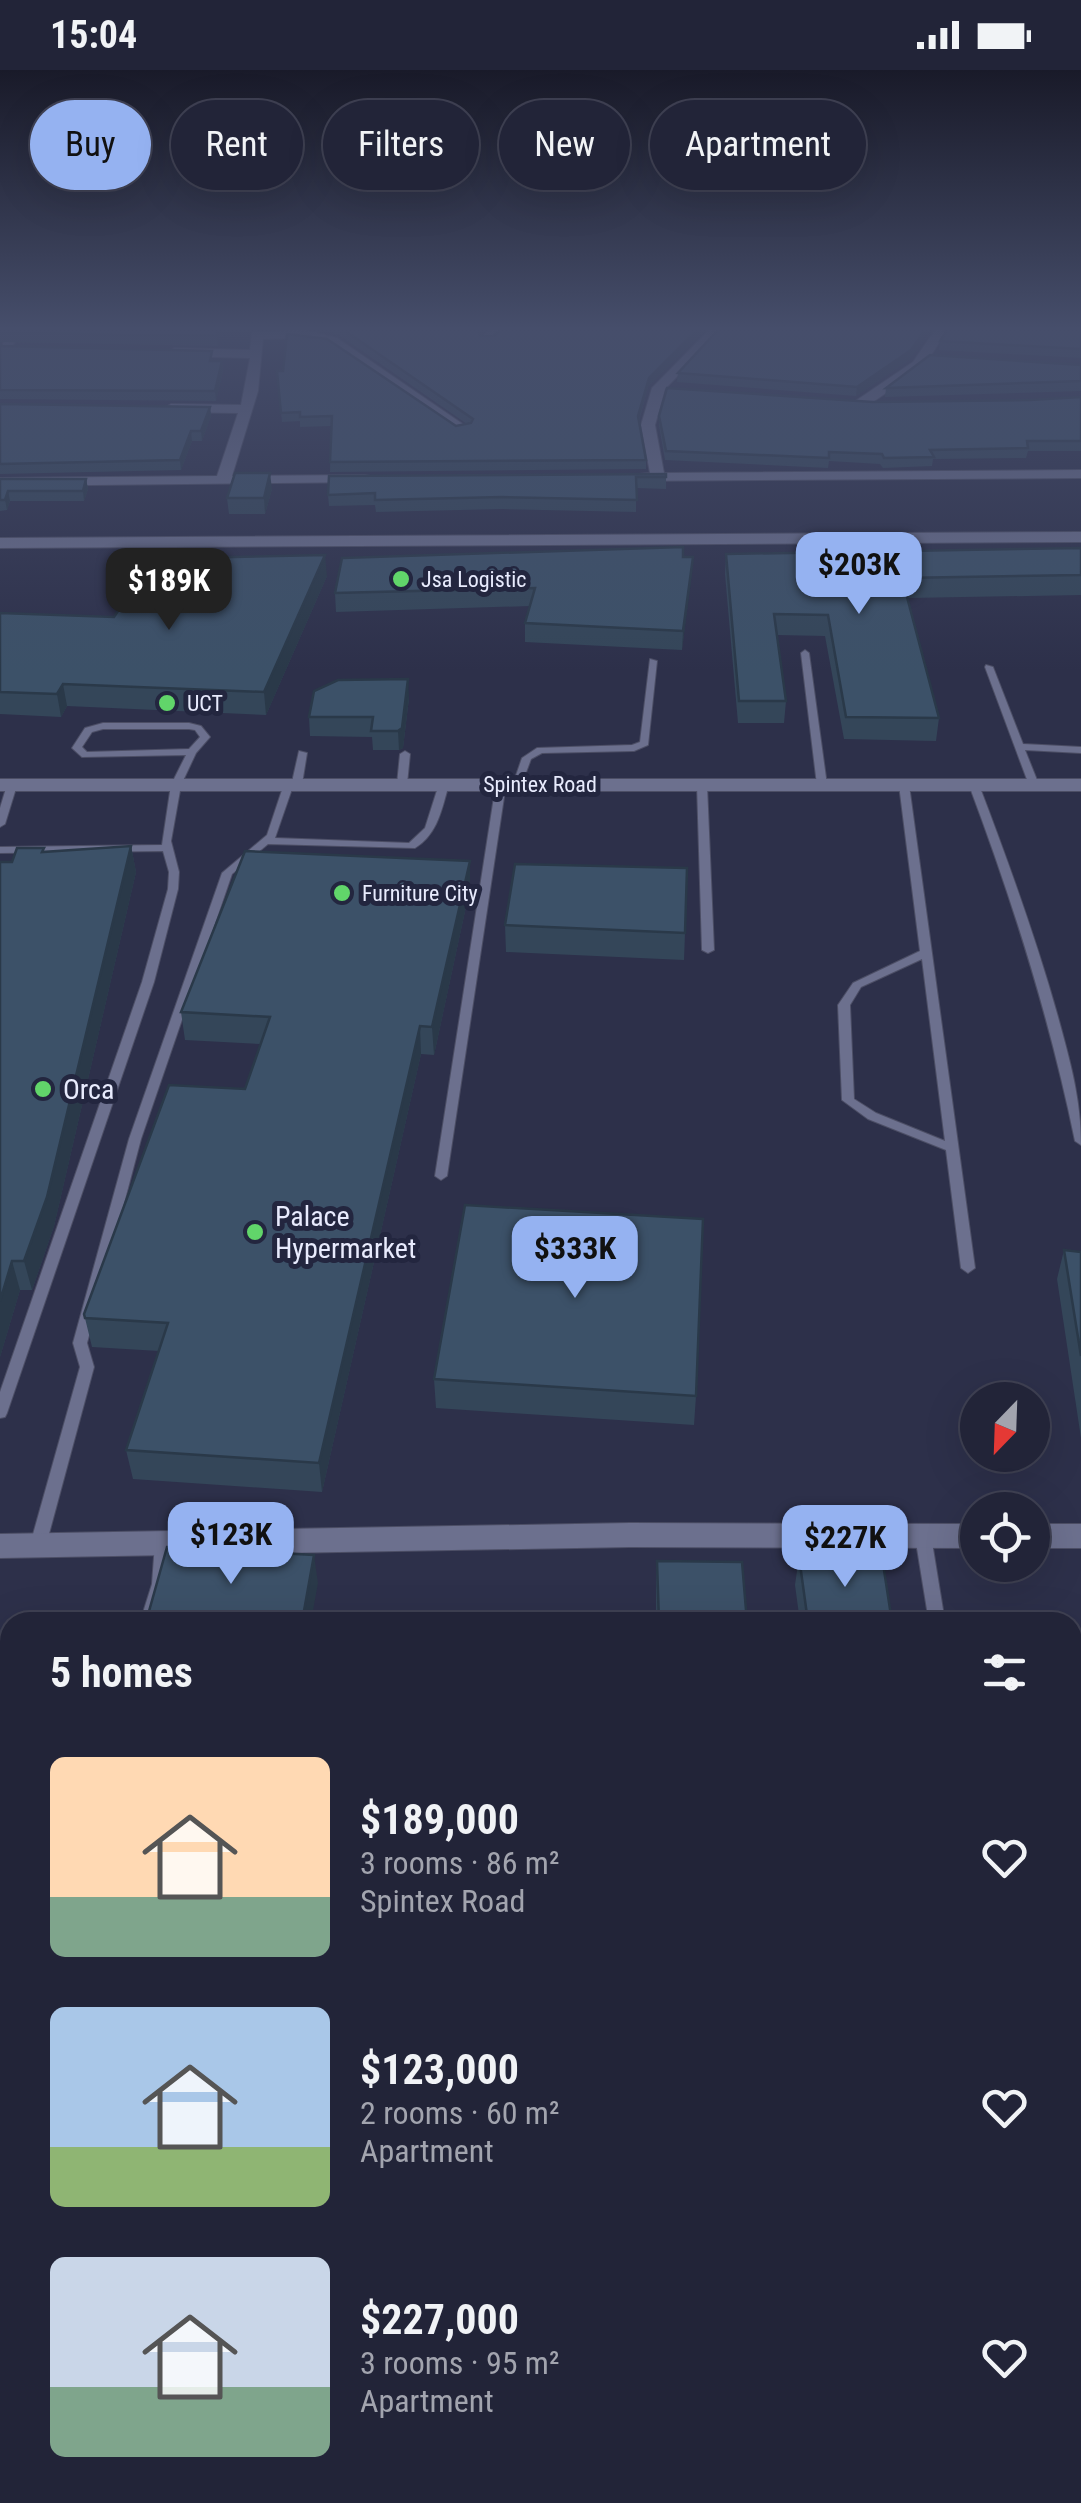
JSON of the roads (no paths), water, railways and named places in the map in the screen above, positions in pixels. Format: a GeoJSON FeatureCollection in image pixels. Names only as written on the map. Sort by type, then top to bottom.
{"type":"FeatureCollection","features":[{"type":"Feature","properties":{"kind":"main road","name":"Spintex Road"},"geometry":{"type":"LineString","coordinates":[[6,786],[1081,785]]}},
{"type":"Feature","properties":{"kind":"street"},"geometry":{"type":"LineString","coordinates":[[222,480],[234,444]]}},
{"type":"Feature","properties":{"kind":"street"},"geometry":{"type":"LineString","coordinates":[[651,444],[658,478]]}},
{"type":"Feature","properties":{"kind":"street"},"geometry":{"type":"LineString","coordinates":[[618,478],[1081,474]]}},
{"type":"Feature","properties":{"kind":"street"},"geometry":{"type":"LineString","coordinates":[[0,482],[381,480]]}},
{"type":"Feature","properties":{"kind":"street"},"geometry":{"type":"LineString","coordinates":[[0,530],[1081,522]]}},
{"type":"Feature","properties":{"kind":"street"},"geometry":{"type":"LineString","coordinates":[[0,543],[1081,537]]}},
{"type":"Feature","properties":{"kind":"street"},"geometry":{"type":"LineString","coordinates":[[0,552],[1081,546]]}},
{"type":"Feature","properties":{"kind":"street"},"geometry":{"type":"LineString","coordinates":[[0,1546],[630,1534],[960,1536]]}},
{"type":"Feature","properties":{"kind":"street"},"geometry":{"type":"LineString","coordinates":[[1050,1536],[1081,1536]]}},
{"type":"Feature","properties":{"kind":"lane"},"geometry":{"type":"LineString","coordinates":[[805,653],[822,785]]}},
{"type":"Feature","properties":{"kind":"lane"},"geometry":{"type":"LineString","coordinates":[[441,1176],[510,784],[528,758],[540,750],[634,748],[645,743],[653,661]]}},
{"type":"Feature","properties":{"kind":"lane"},"geometry":{"type":"LineString","coordinates":[[989,666],[1034,785]]}},
{"type":"Feature","properties":{"kind":"lane"},"geometry":{"type":"LineString","coordinates":[[0,1413],[148,982],[173,888],[166,828],[176,785],[192,752],[206,736],[189,726],[103,726],[88,730],[77,748],[86,755],[192,752]]}},
{"type":"Feature","properties":{"kind":"lane"},"geometry":{"type":"LineString","coordinates":[[1019,747],[1081,750]]}},
{"type":"Feature","properties":{"kind":"lane"},"geometry":{"type":"LineString","coordinates":[[38,1545],[87,1367],[80,1343],[134,1139],[227,872],[272,836],[302,754]]}},
{"type":"Feature","properties":{"kind":"lane"},"geometry":{"type":"LineString","coordinates":[[402,784],[405,754]]}},
{"type":"Feature","properties":{"kind":"lane"},"geometry":{"type":"LineString","coordinates":[[266,841],[411,846],[423,841],[429,831],[444,784]]}},
{"type":"Feature","properties":{"kind":"lane"},"geometry":{"type":"LineString","coordinates":[[702,784],[708,950]]}},
{"type":"Feature","properties":{"kind":"lane"},"geometry":{"type":"LineString","coordinates":[[904,785],[968,1268]]}},
{"type":"Feature","properties":{"kind":"lane"},"geometry":{"type":"LineString","coordinates":[[974,785],[1012,880],[1044,986],[1081,1141]]}},
{"type":"Feature","properties":{"kind":"lane"},"geometry":{"type":"LineString","coordinates":[[0,824],[6,786]]}},
{"type":"Feature","properties":{"kind":"lane"},"geometry":{"type":"LineString","coordinates":[[0,850],[168,848]]}},
{"type":"Feature","properties":{"kind":"lane"},"geometry":{"type":"LineString","coordinates":[[926,953],[857,985],[849,993],[844,1005],[844,1085],[848,1100],[872,1116],[952,1148]]}},
{"type":"Feature","properties":{"kind":"lane"},"geometry":{"type":"LineString","coordinates":[[924,1536],[935,1612]]}},
{"type":"Feature","properties":{"kind":"lane"},"geometry":{"type":"LineString","coordinates":[[151,1612],[160,1584],[163,1543]]}},
{"type":"Feature","properties":{"kind":"place","name":"Jsa Logistic"},"geometry":{"type":"Point","coordinates":[401,579]}},
{"type":"Feature","properties":{"kind":"place","name":"UCT"},"geometry":{"type":"Point","coordinates":[167,703]}},
{"type":"Feature","properties":{"kind":"place","name":"Furniture City"},"geometry":{"type":"Point","coordinates":[342,893]}},
{"type":"Feature","properties":{"kind":"place","name":"Orca"},"geometry":{"type":"Point","coordinates":[43,1089]}},
{"type":"Feature","properties":{"kind":"place","name":"Palace Hypermarket"},"geometry":{"type":"Point","coordinates":[255,1232]}}]}
